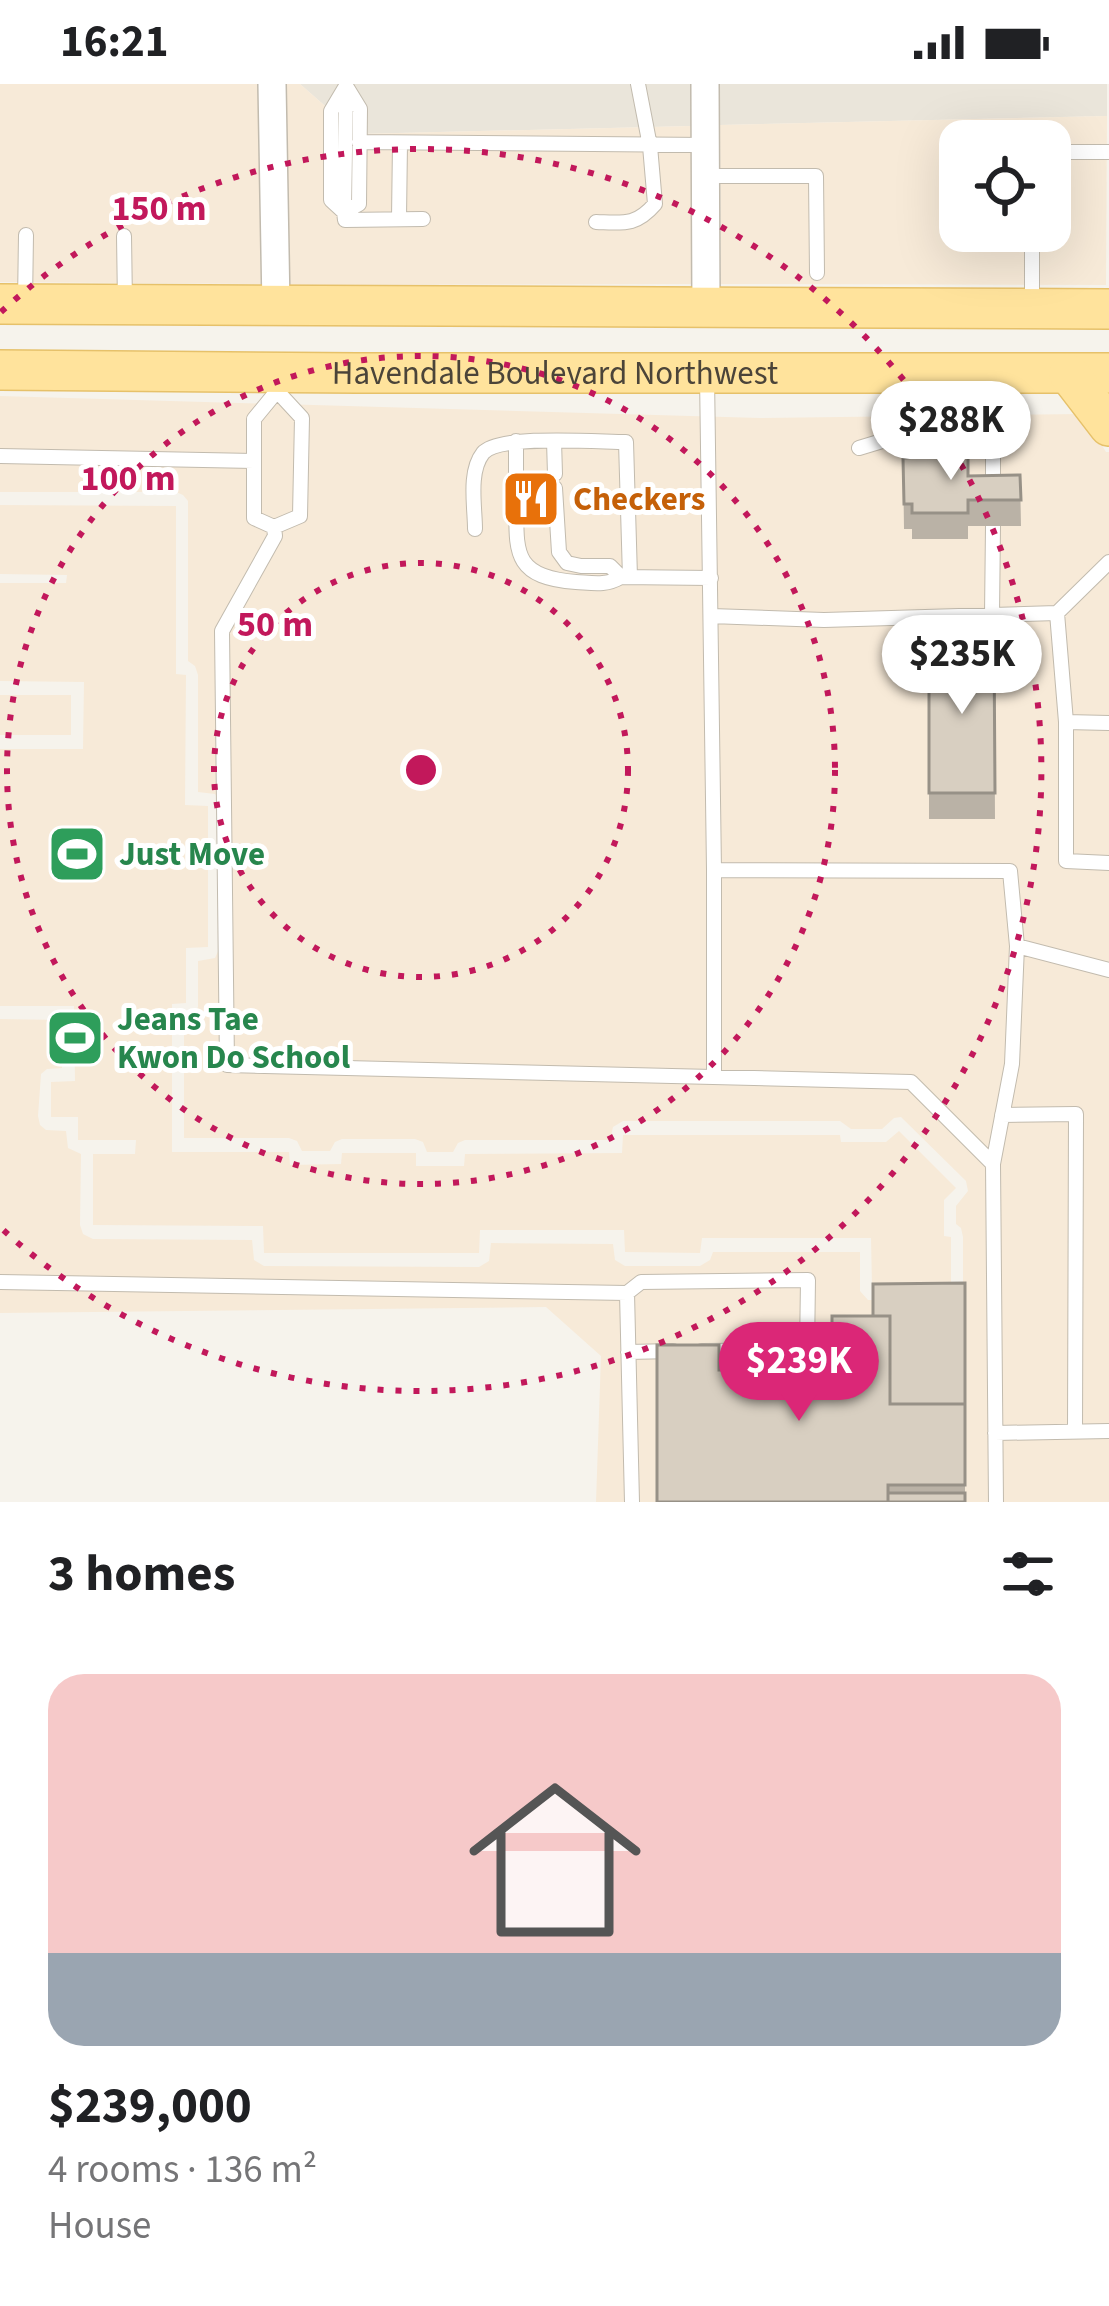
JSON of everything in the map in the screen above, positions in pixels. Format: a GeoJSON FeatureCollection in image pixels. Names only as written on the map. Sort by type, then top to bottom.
{"type":"FeatureCollection","features":[{"type":"Feature","properties":{"kind":"main road","name":"Havendale Boulevard Northwest"},"geometry":{"type":"LineString","coordinates":[[13,305],[1109,309]]}},
{"type":"Feature","properties":{"kind":"main road"},"geometry":{"type":"LineString","coordinates":[[276,307],[278,382]]}},
{"type":"Feature","properties":{"kind":"main road"},"geometry":{"type":"LineString","coordinates":[[706,307],[707,373]]}},
{"type":"Feature","properties":{"kind":"main road","name":"Havendale Boulevard Northwest"},"geometry":{"type":"LineString","coordinates":[[0,370],[278,382],[707,373],[1109,373]]}},
{"type":"Feature","properties":{"kind":"main road"},"geometry":{"type":"LineString","coordinates":[[1069,374],[1109,426]]}},
{"type":"Feature","properties":{"kind":"street"},"geometry":{"type":"LineString","coordinates":[[272,84],[276,307]]}},
{"type":"Feature","properties":{"kind":"street"},"geometry":{"type":"LineString","coordinates":[[705,84],[706,307]]}},
{"type":"Feature","properties":{"kind":"lane"},"geometry":{"type":"LineString","coordinates":[[596,222],[642,218],[655,204],[638,84]]}},
{"type":"Feature","properties":{"kind":"lane"},"geometry":{"type":"LineString","coordinates":[[344,212],[359,204],[360,109],[346,85],[331,111],[332,200],[345,220],[422,219]]}},
{"type":"Feature","properties":{"kind":"lane"},"geometry":{"type":"LineString","coordinates":[[359,142],[706,145]]}},
{"type":"Feature","properties":{"kind":"lane"},"geometry":{"type":"LineString","coordinates":[[399,218],[400,143]]}},
{"type":"Feature","properties":{"kind":"lane"},"geometry":{"type":"LineString","coordinates":[[1071,152],[1109,152]]}},
{"type":"Feature","properties":{"kind":"lane"},"geometry":{"type":"LineString","coordinates":[[706,176],[816,176],[817,274]]}},
{"type":"Feature","properties":{"kind":"lane"},"geometry":{"type":"LineString","coordinates":[[13,305],[26,235]]}},
{"type":"Feature","properties":{"kind":"lane"},"geometry":{"type":"LineString","coordinates":[[124,236],[125,306]]}},
{"type":"Feature","properties":{"kind":"lane"},"geometry":{"type":"LineString","coordinates":[[1032,252],[1032,308]]}},
{"type":"Feature","properties":{"kind":"lane"},"geometry":{"type":"LineString","coordinates":[[707,373],[714,1076]]}},
{"type":"Feature","properties":{"kind":"lane"},"geometry":{"type":"LineString","coordinates":[[278,382],[302,418],[300,516],[274,527],[254,518],[254,419],[278,382]]}},
{"type":"Feature","properties":{"kind":"lane"},"geometry":{"type":"LineString","coordinates":[[859,448],[892,438],[993,438],[993,501]]}},
{"type":"Feature","properties":{"kind":"lane"},"geometry":{"type":"LineString","coordinates":[[516,441],[518,554],[533,574],[549,580],[609,584],[625,577],[711,578]]}},
{"type":"Feature","properties":{"kind":"lane"},"geometry":{"type":"LineString","coordinates":[[554,441],[559,552],[566,563],[610,566],[625,577]]}},
{"type":"Feature","properties":{"kind":"lane"},"geometry":{"type":"LineString","coordinates":[[476,530],[474,478],[484,453],[503,442],[626,442],[625,577]]}},
{"type":"Feature","properties":{"kind":"lane"},"geometry":{"type":"LineString","coordinates":[[0,456],[254,460]]}},
{"type":"Feature","properties":{"kind":"lane"},"geometry":{"type":"LineString","coordinates":[[992,615],[993,526]]}},
{"type":"Feature","properties":{"kind":"lane"},"geometry":{"type":"LineString","coordinates":[[274,527],[275,536],[222,631],[227,1064],[911,1082],[993,1164]]}},
{"type":"Feature","properties":{"kind":"lane"},"geometry":{"type":"LineString","coordinates":[[711,616],[824,620],[1057,613],[1109,561]]}},
{"type":"Feature","properties":{"kind":"lane"},"geometry":{"type":"LineString","coordinates":[[1057,613],[1066,722],[1066,861],[1109,863]]}},
{"type":"Feature","properties":{"kind":"lane"},"geometry":{"type":"LineString","coordinates":[[1066,722],[1109,723]]}},
{"type":"Feature","properties":{"kind":"lane"},"geometry":{"type":"LineString","coordinates":[[714,870],[1010,872],[1017,946],[1012,1064],[993,1164],[996,1502]]}},
{"type":"Feature","properties":{"kind":"lane"},"geometry":{"type":"LineString","coordinates":[[1017,946],[1109,970]]}},
{"type":"Feature","properties":{"kind":"lane"},"geometry":{"type":"LineString","coordinates":[[1002,1114],[1076,1114],[1075,1432]]}},
{"type":"Feature","properties":{"kind":"lane"},"geometry":{"type":"LineString","coordinates":[[0,1282],[627,1293],[641,1282],[808,1280],[807,1350],[628,1352]]}},
{"type":"Feature","properties":{"kind":"lane"},"geometry":{"type":"LineString","coordinates":[[627,1293],[632,1502]]}},
{"type":"Feature","properties":{"kind":"lane"},"geometry":{"type":"LineString","coordinates":[[995,1433],[1109,1431]]}},
{"type":"Feature","properties":{"kind":"shaded area"},"geometry":{"type":"Polygon","coordinates":[[[0,84],[258,84],[261,284],[0,282],[0,84]]]}},
{"type":"Feature","properties":{"kind":"shaded area"},"geometry":{"type":"Polygon","coordinates":[[[286,84],[300,84],[357,134],[691,126],[693,284],[289,285],[286,84]]]}},
{"type":"Feature","properties":{"kind":"shaded area"},"geometry":{"type":"Polygon","coordinates":[[[300,84],[691,84],[691,126],[357,134],[300,84]]]}},
{"type":"Feature","properties":{"kind":"shaded area"},"geometry":{"type":"Polygon","coordinates":[[[719,84],[1107,84],[1107,116],[720,125],[719,84]]]}},
{"type":"Feature","properties":{"kind":"shaded area"},"geometry":{"type":"Polygon","coordinates":[[[1107,116],[1106,285],[721,284],[720,125],[1107,116]]]}},
{"type":"Feature","properties":{"kind":"shaded area"},"geometry":{"type":"Polygon","coordinates":[[[0,396],[760,418],[1083,414],[1109,452],[1109,1502],[596,1502],[601,1356],[546,1307],[0,1313],[0,1019],[62,1020],[62,1068],[41,1074],[38,1116],[46,1130],[66,1131],[68,1148],[81,1154],[80,1225],[83,1234],[93,1239],[252,1240],[254,1260],[264,1266],[479,1267],[489,1261],[491,1243],[613,1244],[615,1260],[625,1266],[700,1266],[713,1252],[860,1252],[860,1291],[868,1300],[951,1301],[963,1287],[963,1237],[956,1224],[956,1206],[968,1191],[966,1181],[901,1117],[882,1129],[851,1129],[840,1121],[623,1121],[613,1127],[610,1140],[465,1140],[453,1152],[427,1152],[423,1142],[415,1139],[342,1139],[330,1151],[302,1151],[289,1138],[184,1138],[184,1017],[198,1007],[198,961],[215,958],[220,947],[219,801],[215,794],[198,792],[198,675],[188,661],[188,501],[176,492],[0,492],[0,396]]]}},
{"type":"Feature","properties":{"kind":"shaded area"},"geometry":{"type":"Polygon","coordinates":[[[0,505],[176,506],[176,674],[186,675],[185,805],[208,806],[208,947],[186,948],[186,1003],[172,1004],[172,1152],[289,1152],[290,1165],[341,1164],[342,1153],[416,1153],[416,1166],[464,1166],[465,1154],[622,1153],[623,1135],[840,1135],[841,1142],[886,1142],[899,1131],[956,1188],[944,1200],[944,1236],[951,1237],[951,1287],[872,1286],[871,1238],[702,1238],[700,1253],[625,1252],[624,1230],[480,1230],[479,1253],[264,1253],[263,1226],[93,1225],[93,1154],[135,1154],[136,1140],[78,1140],[78,1117],[51,1117],[51,1082],[75,1081],[74,1006],[0,1006],[0,749],[83,749],[84,682],[0,681],[0,583],[66,583],[67,575],[0,574],[0,505]]]}},
{"type":"Feature","properties":{"kind":"shaded area"},"geometry":{"type":"Polygon","coordinates":[[[0,695],[71,695],[71,735],[0,735],[0,695]]]}},
{"type":"Feature","properties":{"kind":"building"},"geometry":{"type":"Polygon","coordinates":[[[968,449],[968,476],[1020,475],[1021,500],[968,500],[968,513],[912,513],[912,504],[904,504],[903,458],[918,457],[917,450],[968,449]]]}},
{"type":"Feature","properties":{"kind":"building"},"geometry":{"type":"Polygon","coordinates":[[[994,641],[995,793],[929,793],[929,642],[994,641]]]}},
{"type":"Feature","properties":{"kind":"building"},"geometry":{"type":"Polygon","coordinates":[[[965,1283],[965,1404],[890,1404],[890,1316],[873,1316],[873,1284],[965,1283]]]}},
{"type":"Feature","properties":{"kind":"building"},"geometry":{"type":"Polygon","coordinates":[[[832,1316],[890,1316],[890,1404],[965,1404],[965,1485],[888,1485],[888,1502],[657,1502],[657,1345],[719,1345],[719,1370],[759,1370],[759,1353],[795,1353],[795,1336],[832,1336],[832,1316]]]}},
{"type":"Feature","properties":{"kind":"building"},"geometry":{"type":"Polygon","coordinates":[[[888,1493],[965,1493],[965,1502],[888,1502],[888,1493]]]}},
{"type":"Feature","properties":{"kind":"place","name":"Checkers"},"geometry":{"type":"Point","coordinates":[531,499]}},
{"type":"Feature","properties":{"kind":"place","name":"Just Move"},"geometry":{"type":"Point","coordinates":[77,854]}},
{"type":"Feature","properties":{"kind":"place","name":"Jeans Tae Kwon Do School"},"geometry":{"type":"Point","coordinates":[75,1038]}}]}
